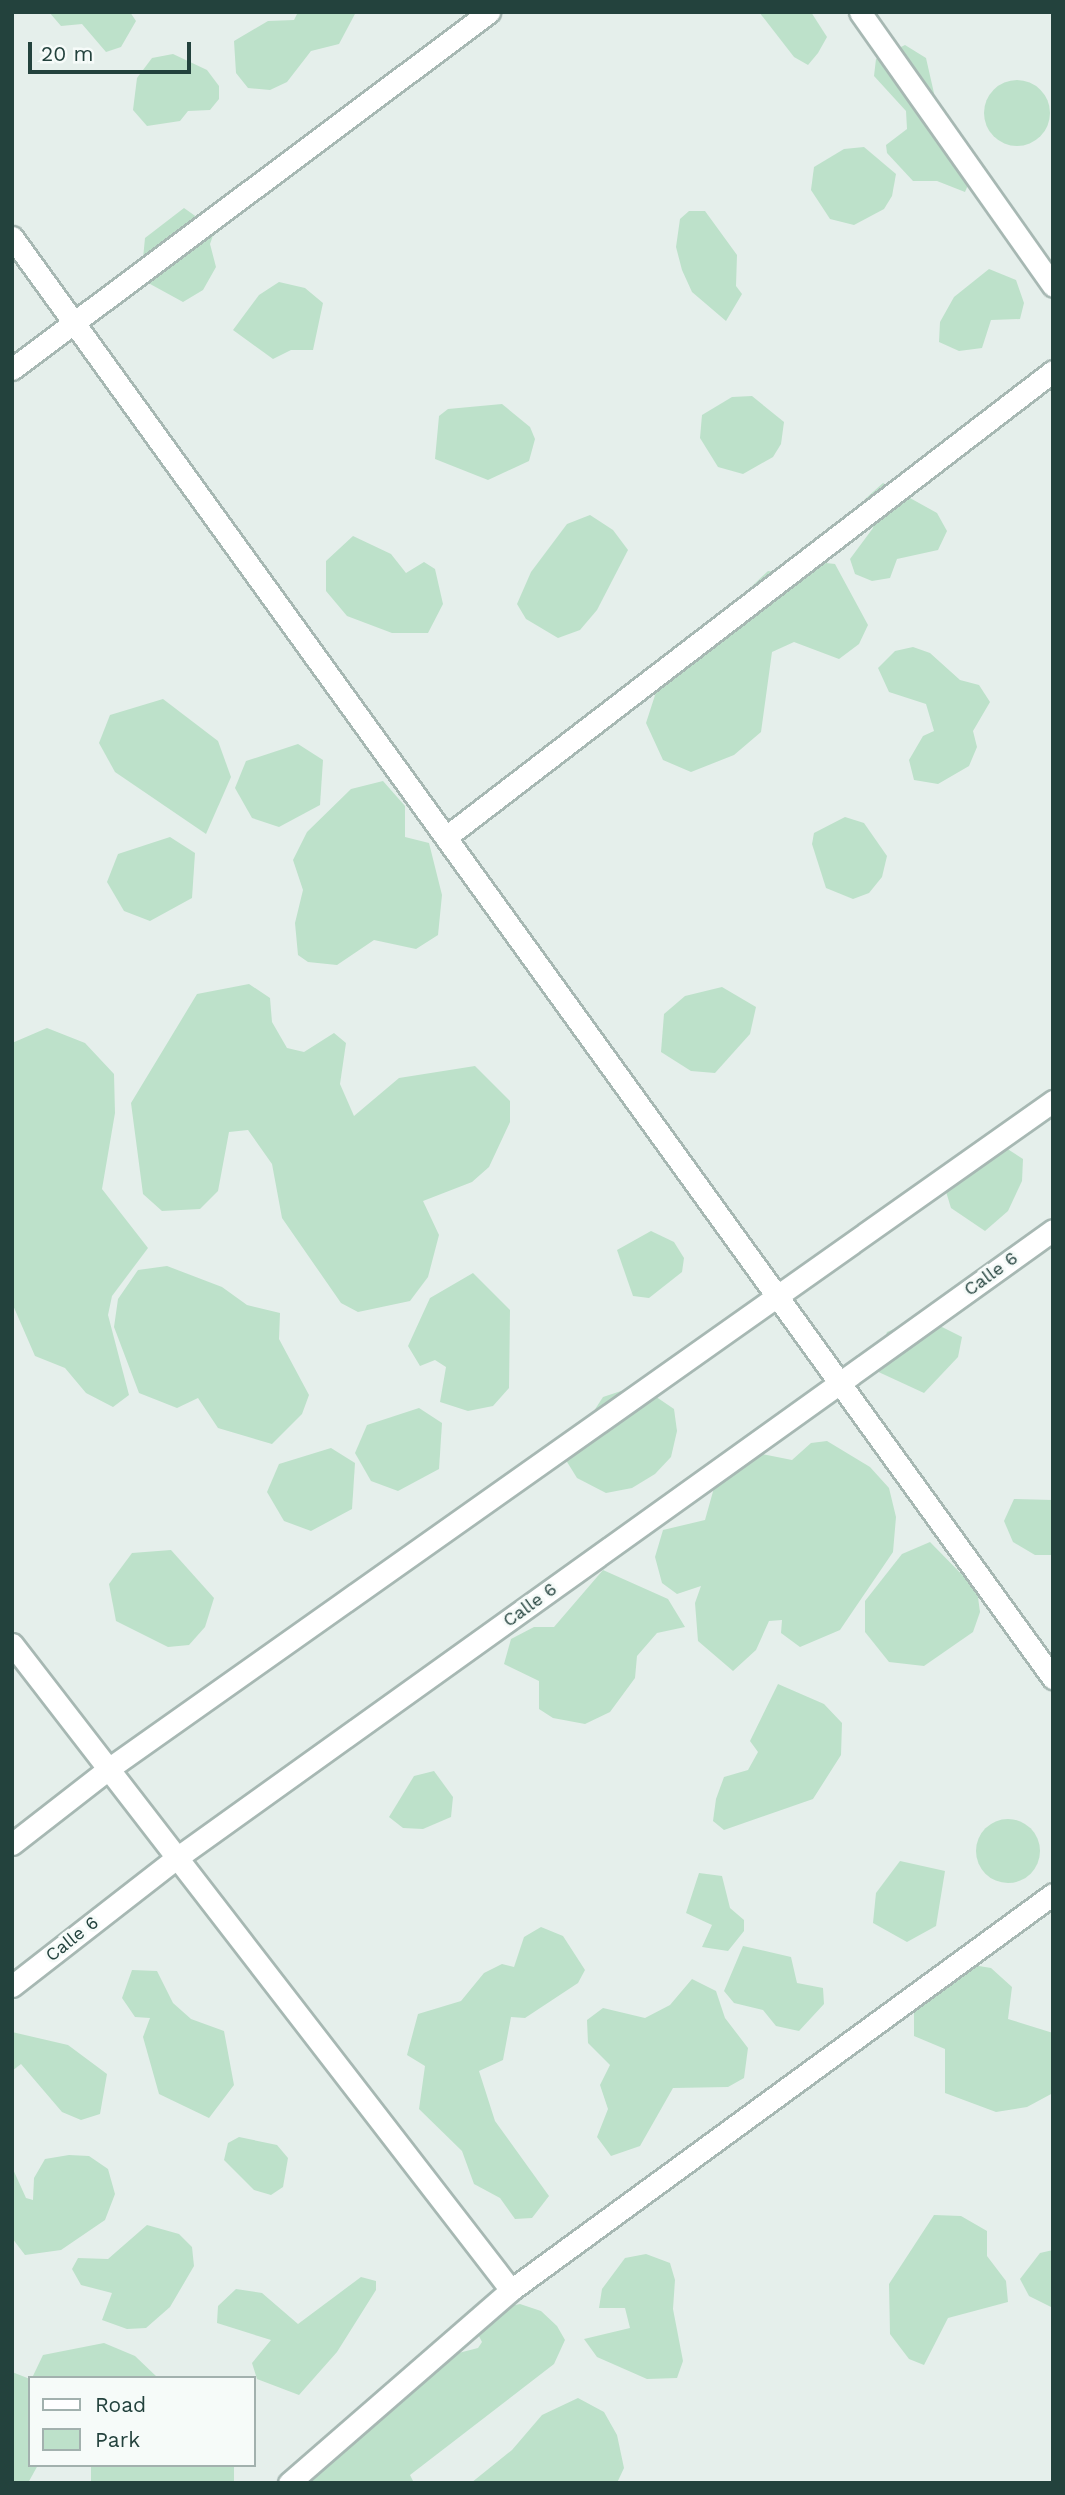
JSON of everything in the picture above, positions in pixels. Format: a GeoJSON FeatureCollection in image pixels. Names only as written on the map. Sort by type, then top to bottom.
{"type":"FeatureCollection","features":[{"type":"Feature","properties":{"kind":"street"},"geometry":{"type":"LineString","coordinates":[[12,369],[489,12]]}},
{"type":"Feature","properties":{"kind":"street"},"geometry":{"type":"LineString","coordinates":[[860,12],[1053,286]]}},
{"type":"Feature","properties":{"kind":"street"},"geometry":{"type":"LineString","coordinates":[[12,237],[446,837],[837,1386],[1053,1678]]}},
{"type":"Feature","properties":{"kind":"street"},"geometry":{"type":"LineString","coordinates":[[446,837],[1053,370]]}},
{"type":"Feature","properties":{"kind":"street"},"geometry":{"type":"LineString","coordinates":[[12,1844],[111,1767],[778,1300],[1053,1101]]}},
{"type":"Feature","properties":{"kind":"street","name":"Calle 6"},"geometry":{"type":"LineString","coordinates":[[12,1986],[178,1857],[1053,1230]]}},
{"type":"Feature","properties":{"kind":"street"},"geometry":{"type":"LineString","coordinates":[[12,1644],[111,1767],[511,2290]]}},
{"type":"Feature","properties":{"kind":"street"},"geometry":{"type":"LineString","coordinates":[[289,2483],[511,2290],[1053,1894]]}},
{"type":"Feature","properties":{"kind":"green space"},"geometry":{"type":"Polygon","coordinates":[[[49,12],[130,12],[136,21],[121,47],[106,52],[82,24],[61,26],[49,12]]]}},
{"type":"Feature","properties":{"kind":"green space"},"geometry":{"type":"Polygon","coordinates":[[[298,12],[356,12],[339,44],[311,51],[287,82],[270,90],[248,88],[236,73],[234,41],[268,21],[294,20],[298,12]]]}},
{"type":"Feature","properties":{"kind":"green space"},"geometry":{"type":"Polygon","coordinates":[[[759,12],[811,12],[827,37],[808,65],[794,57],[759,12]]]}},
{"type":"Feature","properties":{"kind":"green space"},"geometry":{"type":"Polygon","coordinates":[[[905,45],[926,58],[936,102],[977,164],[965,192],[937,181],[913,181],[887,153],[886,145],[907,129],[906,111],[874,76],[876,59],[905,45]]]}},
{"type":"Feature","properties":{"kind":"green space"},"geometry":{"type":"Polygon","coordinates":[[[173,54],[207,70],[219,86],[219,99],[210,110],[188,111],[180,121],[147,126],[133,110],[137,78],[152,58],[173,54]]]}},
{"type":"Feature","properties":{"kind":"green space"},"geometry":{"type":"Polygon","coordinates":[[[1017,80],[1030,83],[1040,90],[1047,100],[1050,113],[1047,126],[1040,136],[1030,143],[1017,146],[1004,143],[994,136],[987,126],[984,113],[987,100],[994,90],[1004,83],[1017,80]]]}},
{"type":"Feature","properties":{"kind":"green space"},"geometry":{"type":"Polygon","coordinates":[[[864,147],[896,174],[892,196],[884,209],[854,225],[830,219],[811,190],[814,167],[844,149],[864,147]]]}},
{"type":"Feature","properties":{"kind":"green space"},"geometry":{"type":"Polygon","coordinates":[[[184,208],[215,230],[210,244],[216,267],[203,290],[183,302],[141,279],[145,238],[184,208]]]}},
{"type":"Feature","properties":{"kind":"green space"},"geometry":{"type":"Polygon","coordinates":[[[689,211],[705,211],[737,255],[736,286],[742,294],[726,321],[692,292],[682,270],[676,247],[680,219],[689,211]]]}},
{"type":"Feature","properties":{"kind":"green space"},"geometry":{"type":"Polygon","coordinates":[[[989,269],[1016,280],[1024,303],[1020,319],[991,320],[982,348],[959,351],[939,342],[940,322],[954,297],[989,269]]]}},
{"type":"Feature","properties":{"kind":"green space"},"geometry":{"type":"Polygon","coordinates":[[[279,282],[305,288],[323,303],[313,350],[291,350],[273,359],[233,330],[259,295],[279,282]]]}},
{"type":"Feature","properties":{"kind":"green space"},"geometry":{"type":"Polygon","coordinates":[[[752,396],[784,422],[781,444],[773,457],[743,474],[718,467],[700,438],[702,415],[732,397],[752,396]]]}},
{"type":"Feature","properties":{"kind":"green space"},"geometry":{"type":"Polygon","coordinates":[[[502,404],[530,427],[535,439],[529,461],[488,480],[435,459],[439,416],[448,409],[502,404]]]}},
{"type":"Feature","properties":{"kind":"green space"},"geometry":{"type":"Polygon","coordinates":[[[883,483],[937,513],[947,531],[938,550],[897,559],[890,578],[872,581],[855,574],[850,559],[873,528],[864,500],[883,483]]]}},
{"type":"Feature","properties":{"kind":"green space"},"geometry":{"type":"Polygon","coordinates":[[[590,515],[613,530],[628,550],[597,610],[580,630],[558,638],[526,619],[517,604],[531,572],[567,524],[590,515]]]}},
{"type":"Feature","properties":{"kind":"green space"},"geometry":{"type":"Polygon","coordinates":[[[353,536],[391,554],[406,573],[424,562],[435,569],[443,604],[428,633],[392,633],[347,616],[326,591],[326,561],[353,536]]]}},
{"type":"Feature","properties":{"kind":"green space"},"geometry":{"type":"Polygon","coordinates":[[[817,562],[835,564],[868,625],[859,644],[839,659],[794,642],[772,652],[761,732],[734,755],[691,772],[663,760],[646,723],[669,652],[710,621],[737,631],[750,618],[750,588],[768,571],[800,576],[817,562]]]}},
{"type":"Feature","properties":{"kind":"green space"},"geometry":{"type":"Polygon","coordinates":[[[913,647],[930,653],[960,680],[979,685],[990,702],[973,731],[977,747],[969,766],[938,784],[914,780],[909,760],[923,736],[934,731],[926,704],[889,692],[878,668],[895,651],[913,647]]]}},
{"type":"Feature","properties":{"kind":"green space"},"geometry":{"type":"Polygon","coordinates":[[[163,699],[218,741],[231,777],[206,834],[115,772],[99,743],[110,715],[163,699]]]}},
{"type":"Feature","properties":{"kind":"green space"},"geometry":{"type":"Polygon","coordinates":[[[298,744],[323,760],[320,805],[279,827],[252,818],[235,788],[246,761],[298,744]]]}},
{"type":"Feature","properties":{"kind":"green space"},"geometry":{"type":"Polygon","coordinates":[[[383,781],[405,806],[405,837],[429,843],[442,895],[438,935],[416,949],[374,940],[337,965],[308,962],[298,955],[295,923],[303,890],[293,860],[307,832],[351,789],[383,781]]]}},
{"type":"Feature","properties":{"kind":"green space"},"geometry":{"type":"Polygon","coordinates":[[[845,817],[864,823],[887,856],[882,877],[869,893],[853,899],[826,888],[812,844],[814,833],[845,817]]]}},
{"type":"Feature","properties":{"kind":"green space"},"geometry":{"type":"Polygon","coordinates":[[[170,837],[195,853],[192,898],[150,921],[124,911],[107,882],[118,854],[170,837]]]}},
{"type":"Feature","properties":{"kind":"green space"},"geometry":{"type":"Polygon","coordinates":[[[249,984],[270,998],[272,1022],[287,1048],[304,1052],[334,1033],[346,1043],[340,1084],[354,1116],[399,1078],[475,1066],[510,1101],[510,1122],[489,1167],[472,1182],[423,1201],[439,1235],[428,1277],[410,1301],[358,1312],[341,1303],[282,1218],[272,1164],[248,1130],[229,1132],[218,1191],[200,1209],[162,1211],[143,1194],[131,1103],[197,994],[249,984]]]}},
{"type":"Feature","properties":{"kind":"green space"},"geometry":{"type":"Polygon","coordinates":[[[722,987],[756,1007],[750,1034],[715,1073],[691,1071],[661,1052],[664,1014],[685,996],[722,987]]]}},
{"type":"Feature","properties":{"kind":"green space"},"geometry":{"type":"Polygon","coordinates":[[[47,1028],[85,1043],[114,1074],[115,1113],[102,1189],[148,1248],[112,1296],[108,1315],[129,1395],[113,1407],[86,1393],[65,1368],[35,1356],[12,1303],[12,1043],[47,1028]]]}},
{"type":"Feature","properties":{"kind":"green space"},"geometry":{"type":"Polygon","coordinates":[[[1006,1148],[1023,1159],[1022,1181],[1008,1211],[985,1231],[951,1208],[943,1182],[980,1151],[1006,1148]]]}},
{"type":"Feature","properties":{"kind":"green space"},"geometry":{"type":"Polygon","coordinates":[[[651,1231],[674,1242],[684,1258],[682,1272],[649,1298],[633,1296],[617,1250],[651,1231]]]}},
{"type":"Feature","properties":{"kind":"green space"},"geometry":{"type":"Polygon","coordinates":[[[167,1266],[222,1287],[247,1305],[280,1313],[279,1339],[309,1395],[302,1414],[272,1444],[218,1428],[198,1398],[177,1408],[139,1393],[114,1327],[118,1299],[138,1270],[167,1266]]]}},
{"type":"Feature","properties":{"kind":"green space"},"geometry":{"type":"Polygon","coordinates":[[[473,1273],[510,1310],[509,1388],[493,1406],[468,1411],[440,1402],[446,1367],[435,1360],[420,1366],[408,1346],[430,1298],[473,1273]]]}},
{"type":"Feature","properties":{"kind":"green space"},"geometry":{"type":"Polygon","coordinates":[[[922,1317],[962,1337],[958,1357],[924,1393],[872,1369],[887,1332],[922,1317]]]}},
{"type":"Feature","properties":{"kind":"green space"},"geometry":{"type":"Polygon","coordinates":[[[627,1389],[649,1392],[674,1409],[677,1431],[671,1457],[655,1474],[632,1488],[606,1493],[577,1478],[564,1457],[603,1397],[627,1389]]]}},
{"type":"Feature","properties":{"kind":"green space"},"geometry":{"type":"Polygon","coordinates":[[[419,1408],[442,1423],[439,1469],[398,1491],[371,1481],[355,1453],[367,1425],[419,1408]]]}},
{"type":"Feature","properties":{"kind":"green space"},"geometry":{"type":"Polygon","coordinates":[[[827,1441],[870,1467],[889,1488],[896,1517],[893,1552],[840,1630],[800,1647],[781,1633],[782,1620],[769,1621],[756,1650],[733,1671],[698,1641],[695,1603],[701,1586],[677,1594],[662,1583],[655,1557],[663,1530],[705,1520],[719,1470],[762,1454],[792,1460],[811,1443],[827,1441]]]}},
{"type":"Feature","properties":{"kind":"green space"},"geometry":{"type":"Polygon","coordinates":[[[331,1448],[355,1463],[352,1509],[311,1531],[284,1521],[267,1492],[279,1464],[331,1448]]]}},
{"type":"Feature","properties":{"kind":"green space"},"geometry":{"type":"Polygon","coordinates":[[[1014,1499],[1053,1500],[1053,1555],[1035,1555],[1013,1542],[1004,1521],[1014,1499]]]}},
{"type":"Feature","properties":{"kind":"green space"},"geometry":{"type":"Polygon","coordinates":[[[930,1542],[977,1590],[980,1612],[973,1632],[924,1666],[889,1662],[865,1632],[865,1601],[902,1554],[930,1542]]]}},
{"type":"Feature","properties":{"kind":"green space"},"geometry":{"type":"Polygon","coordinates":[[[171,1550],[214,1598],[205,1627],[189,1645],[168,1647],[116,1621],[109,1584],[132,1553],[171,1550]]]}},
{"type":"Feature","properties":{"kind":"green space"},"geometry":{"type":"Polygon","coordinates":[[[603,1570],[668,1599],[685,1627],[657,1633],[637,1656],[635,1678],[610,1712],[585,1724],[553,1718],[539,1709],[539,1681],[504,1664],[511,1639],[534,1627],[554,1627],[603,1570]]]}},
{"type":"Feature","properties":{"kind":"green space"},"geometry":{"type":"Polygon","coordinates":[[[778,1684],[824,1704],[842,1723],[841,1755],[813,1799],[724,1830],[713,1821],[716,1799],[724,1777],[748,1770],[758,1752],[750,1741],[778,1684]]]}},
{"type":"Feature","properties":{"kind":"green space"},"geometry":{"type":"Polygon","coordinates":[[[434,1771],[453,1797],[451,1817],[423,1829],[403,1828],[389,1817],[414,1776],[434,1771]]]}},
{"type":"Feature","properties":{"kind":"green space"},"geometry":{"type":"Polygon","coordinates":[[[1002,1819],[1014,1819],[1031,1828],[1038,1839],[1038,1863],[1031,1874],[1014,1883],[1002,1883],[990,1878],[981,1869],[976,1857],[976,1845],[981,1833],[990,1824],[1002,1819]]]}},
{"type":"Feature","properties":{"kind":"green space"},"geometry":{"type":"Polygon","coordinates":[[[900,1861],[945,1871],[936,1926],[907,1942],[873,1923],[876,1893],[900,1861]]]}},
{"type":"Feature","properties":{"kind":"green space"},"geometry":{"type":"Polygon","coordinates":[[[699,1873],[722,1876],[730,1908],[744,1920],[744,1931],[728,1951],[702,1947],[712,1925],[686,1913],[699,1873]]]}},
{"type":"Feature","properties":{"kind":"green space"},"geometry":{"type":"Polygon","coordinates":[[[541,1927],[563,1936],[585,1970],[578,1983],[525,2018],[511,2017],[503,2060],[479,2071],[495,2121],[549,2196],[532,2218],[515,2219],[500,2198],[474,2184],[462,2151],[419,2109],[425,2066],[407,2055],[418,2014],[461,2001],[484,1973],[502,1964],[514,1967],[524,1937],[541,1927]]]}},
{"type":"Feature","properties":{"kind":"green space"},"geometry":{"type":"Polygon","coordinates":[[[743,1946],[791,1957],[797,1983],[823,1988],[824,2004],[799,2031],[776,2026],[763,2010],[734,2003],[724,1991],[743,1946]]]}},
{"type":"Feature","properties":{"kind":"green space"},"geometry":{"type":"Polygon","coordinates":[[[967,1964],[991,1968],[1012,1987],[1008,2019],[1053,2033],[1053,2093],[1027,2107],[996,2112],[945,2093],[945,2049],[914,2036],[914,1997],[967,1964]]]}},
{"type":"Feature","properties":{"kind":"green space"},"geometry":{"type":"Polygon","coordinates":[[[132,1970],[157,1971],[173,2003],[191,2019],[224,2031],[234,2085],[209,2118],[159,2094],[143,2037],[150,2018],[135,2017],[122,1998],[132,1970]]]}},
{"type":"Feature","properties":{"kind":"green space"},"geometry":{"type":"Polygon","coordinates":[[[692,1979],[716,1991],[725,2018],[748,2048],[744,2078],[728,2087],[673,2088],[640,2146],[611,2156],[597,2137],[608,2109],[600,2085],[610,2065],[588,2043],[587,2020],[603,2008],[645,2018],[670,2005],[692,1979]]]}},
{"type":"Feature","properties":{"kind":"green space"},"geometry":{"type":"Polygon","coordinates":[[[12,2032],[68,2045],[107,2074],[100,2114],[81,2120],[62,2112],[21,2064],[12,2071],[12,2032]]]}},
{"type":"Feature","properties":{"kind":"green space"},"geometry":{"type":"Polygon","coordinates":[[[239,2137],[277,2145],[288,2158],[283,2187],[271,2195],[254,2190],[224,2160],[228,2143],[239,2137]]]}},
{"type":"Feature","properties":{"kind":"green space"},"geometry":{"type":"Polygon","coordinates":[[[69,2155],[89,2156],[108,2169],[115,2194],[105,2220],[61,2250],[25,2255],[12,2238],[12,2167],[26,2198],[33,2200],[34,2178],[45,2159],[69,2155]]]}},
{"type":"Feature","properties":{"kind":"green space"},"geometry":{"type":"Polygon","coordinates":[[[934,2215],[961,2216],[987,2231],[987,2256],[1006,2281],[1008,2302],[948,2318],[924,2365],[909,2359],[890,2334],[889,2284],[934,2215]]]}},
{"type":"Feature","properties":{"kind":"green space"},"geometry":{"type":"Polygon","coordinates":[[[147,2225],[179,2234],[192,2247],[194,2266],[170,2307],[146,2328],[127,2329],[102,2320],[112,2293],[81,2285],[72,2269],[78,2258],[108,2259],[147,2225]]]}},
{"type":"Feature","properties":{"kind":"green space"},"geometry":{"type":"Polygon","coordinates":[[[1053,2250],[1053,2308],[1029,2296],[1020,2279],[1040,2253],[1053,2250]]]}},
{"type":"Feature","properties":{"kind":"green space"},"geometry":{"type":"Polygon","coordinates":[[[646,2254],[670,2263],[675,2280],[673,2309],[683,2361],[677,2378],[647,2379],[597,2357],[584,2339],[630,2328],[625,2308],[599,2308],[602,2289],[625,2258],[646,2254]]]}},
{"type":"Feature","properties":{"kind":"green space"},"geometry":{"type":"Polygon","coordinates":[[[361,2277],[376,2281],[376,2290],[337,2352],[299,2395],[257,2379],[252,2363],[271,2340],[217,2323],[218,2306],[236,2289],[262,2293],[298,2324],[361,2277]]]}},
{"type":"Feature","properties":{"kind":"green space"},"geometry":{"type":"Polygon","coordinates":[[[520,2304],[541,2311],[557,2326],[565,2340],[554,2364],[410,2475],[414,2483],[312,2483],[316,2468],[407,2376],[426,2379],[435,2359],[478,2348],[482,2342],[476,2330],[501,2308],[520,2304]]]}},
{"type":"Feature","properties":{"kind":"green space"},"geometry":{"type":"Polygon","coordinates":[[[104,2343],[135,2356],[156,2376],[33,2376],[43,2355],[104,2343]]]}},
{"type":"Feature","properties":{"kind":"green space"},"geometry":{"type":"Polygon","coordinates":[[[12,2372],[28,2378],[28,2467],[37,2467],[28,2483],[12,2483],[12,2372]]]}},
{"type":"Feature","properties":{"kind":"green space"},"geometry":{"type":"Polygon","coordinates":[[[578,2398],[604,2412],[617,2435],[624,2468],[617,2483],[471,2483],[512,2450],[542,2415],[578,2398]]]}},
{"type":"Feature","properties":{"kind":"green space"},"geometry":{"type":"Polygon","coordinates":[[[91,2467],[234,2467],[234,2483],[91,2483],[91,2467]]]}}]}
